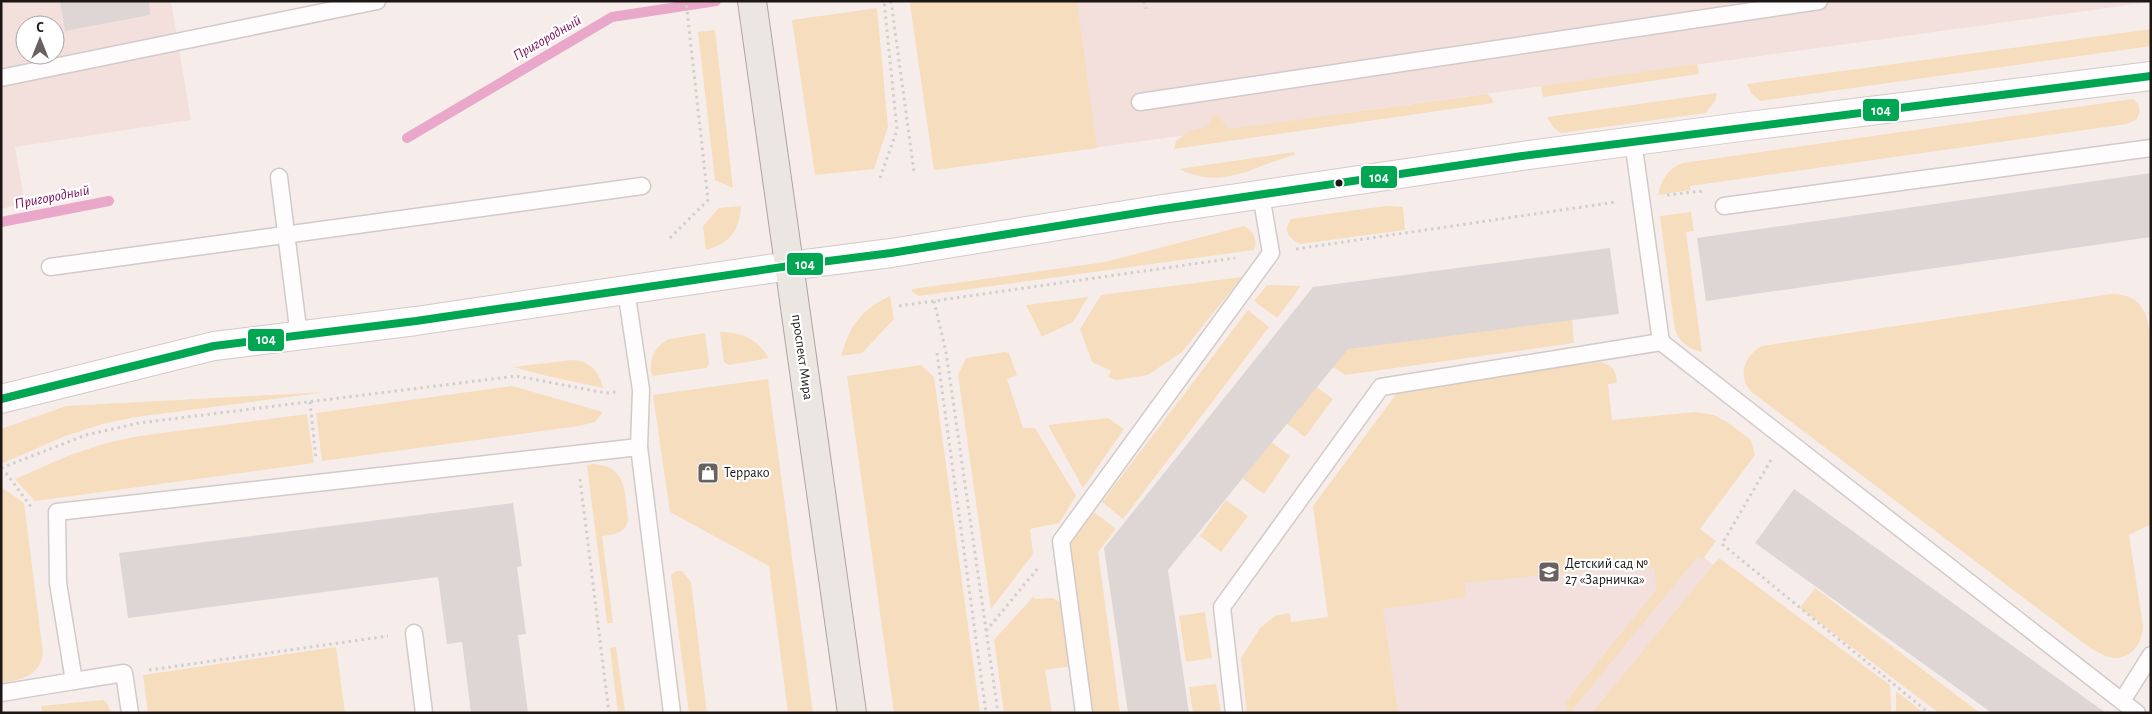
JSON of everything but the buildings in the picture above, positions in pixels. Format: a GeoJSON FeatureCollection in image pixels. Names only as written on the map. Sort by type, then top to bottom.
{"type":"FeatureCollection","features":[{"type":"Feature","properties":{"kind":"main road","name":"проспект Мира"},"geometry":{"type":"LineString","coordinates":[[754,13],[852,713]]}},
{"type":"Feature","properties":{"kind":"main road"},"geometry":{"type":"LineString","coordinates":[[1,398],[214,346],[416,321],[789,266],[891,253],[1261,195],[1633,141],[2151,76]]}},
{"type":"Feature","properties":{"kind":"lane"},"geometry":{"type":"LineString","coordinates":[[1,78],[376,1]]}},
{"type":"Feature","properties":{"kind":"lane"},"geometry":{"type":"LineString","coordinates":[[1140,102],[1819,1]]}},
{"type":"Feature","properties":{"kind":"lane"},"geometry":{"type":"LineString","coordinates":[[1633,141],[1661,342],[2137,713]]}},
{"type":"Feature","properties":{"kind":"lane"},"geometry":{"type":"LineString","coordinates":[[1724,206],[2151,148]]}},
{"type":"Feature","properties":{"kind":"lane"},"geometry":{"type":"LineString","coordinates":[[279,177],[300,336]]}},
{"type":"Feature","properties":{"kind":"lane"},"geometry":{"type":"LineString","coordinates":[[50,267],[642,186]]}},
{"type":"Feature","properties":{"kind":"lane"},"geometry":{"type":"LineString","coordinates":[[1084,713],[1060,541],[1270,253],[1261,195]]}},
{"type":"Feature","properties":{"kind":"lane"},"geometry":{"type":"LineString","coordinates":[[626,290],[641,390],[639,447],[672,713]]}},
{"type":"Feature","properties":{"kind":"lane"},"geometry":{"type":"LineString","coordinates":[[1234,713],[1222,608],[1381,387],[1661,342]]}},
{"type":"Feature","properties":{"kind":"lane"},"geometry":{"type":"LineString","coordinates":[[74,681],[58,583],[56,512],[639,447]]}},
{"type":"Feature","properties":{"kind":"lane"},"geometry":{"type":"LineString","coordinates":[[414,633],[424,713]]}},
{"type":"Feature","properties":{"kind":"lane"},"geometry":{"type":"LineString","coordinates":[[2122,702],[2151,655]]}},
{"type":"Feature","properties":{"kind":"lane"},"geometry":{"type":"LineString","coordinates":[[1,693],[124,674],[130,713]]}},
{"type":"Feature","properties":{"kind":"path"},"geometry":{"type":"LineString","coordinates":[[670,238],[708,200],[686,1]]}},
{"type":"Feature","properties":{"kind":"path"},"geometry":{"type":"LineString","coordinates":[[880,178],[896,130],[884,1]]}},
{"type":"Feature","properties":{"kind":"path"},"geometry":{"type":"LineString","coordinates":[[891,1],[914,172]]}},
{"type":"Feature","properties":{"kind":"path"},"geometry":{"type":"LineString","coordinates":[[1144,1],[1146,9]]}},
{"type":"Feature","properties":{"kind":"path"},"geometry":{"type":"LineString","coordinates":[[899,306],[1709,190]]}},
{"type":"Feature","properties":{"kind":"path"},"geometry":{"type":"LineString","coordinates":[[934,301],[946,352],[998,713]]}},
{"type":"Feature","properties":{"kind":"path"},"geometry":{"type":"LineString","coordinates":[[937,353],[986,713]]}},
{"type":"Feature","properties":{"kind":"path"},"geometry":{"type":"LineString","coordinates":[[1,468],[86,434],[139,423],[516,376],[606,393],[641,390]]}},
{"type":"Feature","properties":{"kind":"path"},"geometry":{"type":"LineString","coordinates":[[310,402],[319,483]]}},
{"type":"Feature","properties":{"kind":"path"},"geometry":{"type":"LineString","coordinates":[[1784,438],[1722,544],[1929,713]]}},
{"type":"Feature","properties":{"kind":"path"},"geometry":{"type":"LineString","coordinates":[[578,454],[608,713]]}},
{"type":"Feature","properties":{"kind":"path"},"geometry":{"type":"LineString","coordinates":[[986,632],[1060,541]]}},
{"type":"Feature","properties":{"kind":"path"},"geometry":{"type":"LineString","coordinates":[[148,670],[414,633]]}},
{"type":"Feature","properties":{"kind":"shaded area"},"geometry":{"type":"Polygon","coordinates":[[[1,1],[171,1],[191,120],[15,147],[25,203],[1,209],[1,1]]]}},
{"type":"Feature","properties":{"kind":"shaded area"},"geometry":{"type":"Polygon","coordinates":[[[910,1],[2151,1],[2151,2],[934,170],[910,1]]]}},
{"type":"Feature","properties":{"kind":"shaded area"},"geometry":{"type":"Polygon","coordinates":[[[917,1],[1077,1],[1097,148],[934,170],[910,4],[917,1]]]}},
{"type":"Feature","properties":{"kind":"shaded area"},"geometry":{"type":"Polygon","coordinates":[[[877,8],[888,127],[874,169],[815,175],[792,20],[877,8]]]}},
{"type":"Feature","properties":{"kind":"shaded area"},"geometry":{"type":"Polygon","coordinates":[[[2151,29],[2151,46],[1760,101],[1751,93],[1747,84],[2151,29]]]}},
{"type":"Feature","properties":{"kind":"shaded area"},"geometry":{"type":"Polygon","coordinates":[[[715,30],[733,188],[715,180],[698,32],[715,30]]]}},
{"type":"Feature","properties":{"kind":"shaded area"},"geometry":{"type":"Polygon","coordinates":[[[1697,64],[1699,74],[1543,97],[1541,86],[1697,64]]]}},
{"type":"Feature","properties":{"kind":"shaded area"},"geometry":{"type":"Polygon","coordinates":[[[1717,93],[1715,101],[1706,113],[1561,133],[1553,127],[1547,117],[1717,93]]]}},
{"type":"Feature","properties":{"kind":"shaded area"},"geometry":{"type":"Polygon","coordinates":[[[1487,94],[1492,98],[1493,103],[1174,149],[1176,141],[1190,131],[1207,127],[1214,115],[1220,116],[1227,129],[1487,94]]]}},
{"type":"Feature","properties":{"kind":"shaded area"},"geometry":{"type":"Polygon","coordinates":[[[2133,99],[2138,104],[2140,112],[2136,120],[2127,124],[1690,186],[1690,190],[1658,195],[1661,184],[1669,171],[1683,163],[2133,99]]]}},
{"type":"Feature","properties":{"kind":"shaded area"},"geometry":{"type":"Polygon","coordinates":[[[1294,152],[1295,155],[1224,177],[1210,178],[1179,169],[1294,152]]]}},
{"type":"Feature","properties":{"kind":"shaded area"},"geometry":{"type":"Polygon","coordinates":[[[741,206],[738,223],[732,235],[722,243],[706,250],[703,226],[719,208],[741,206]]]}},
{"type":"Feature","properties":{"kind":"shaded area"},"geometry":{"type":"Polygon","coordinates":[[[1386,206],[1403,207],[1405,230],[1300,244],[1292,239],[1287,230],[1291,219],[1386,206]]]}},
{"type":"Feature","properties":{"kind":"shaded area"},"geometry":{"type":"Polygon","coordinates":[[[1691,212],[1694,231],[1686,232],[1702,352],[1686,345],[1675,330],[1660,216],[1691,212]]]}},
{"type":"Feature","properties":{"kind":"shaded area"},"geometry":{"type":"Polygon","coordinates":[[[1244,226],[1254,236],[1256,243],[1254,250],[919,296],[912,292],[912,289],[1105,262],[1244,226]]]}},
{"type":"Feature","properties":{"kind":"shaded area"},"geometry":{"type":"Polygon","coordinates":[[[1242,277],[1182,352],[1148,375],[1116,380],[1108,377],[1111,371],[1092,362],[1080,329],[1101,295],[1242,277]]]}},
{"type":"Feature","properties":{"kind":"shaded area"},"geometry":{"type":"Polygon","coordinates":[[[1267,285],[1301,286],[1277,318],[1254,301],[1267,285]]]}},
{"type":"Feature","properties":{"kind":"shaded area"},"geometry":{"type":"Polygon","coordinates":[[[2111,294],[2130,297],[2137,301],[2148,321],[2151,340],[2151,524],[2129,535],[2143,625],[2137,645],[2122,657],[2108,657],[2090,648],[1753,393],[1745,381],[1744,367],[1751,355],[1762,346],[2111,294]]]}},
{"type":"Feature","properties":{"kind":"shaded area"},"geometry":{"type":"Polygon","coordinates":[[[890,296],[894,319],[862,353],[841,356],[848,336],[858,320],[871,307],[890,296]]]}},
{"type":"Feature","properties":{"kind":"shaded area"},"geometry":{"type":"Polygon","coordinates":[[[1088,297],[1073,322],[1042,337],[1026,305],[1088,297]]]}},
{"type":"Feature","properties":{"kind":"shaded area"},"geometry":{"type":"Polygon","coordinates":[[[1248,310],[1269,327],[1123,519],[1102,502],[1248,310]]]}},
{"type":"Feature","properties":{"kind":"shaded area"},"geometry":{"type":"Polygon","coordinates":[[[1572,318],[1574,343],[1345,375],[1330,365],[1343,347],[1572,318]]]}},
{"type":"Feature","properties":{"kind":"shaded area"},"geometry":{"type":"Polygon","coordinates":[[[720,332],[735,333],[754,341],[769,358],[729,365],[724,362],[720,332]]]}},
{"type":"Feature","properties":{"kind":"shaded area"},"geometry":{"type":"Polygon","coordinates":[[[705,333],[709,364],[706,368],[652,376],[653,354],[659,346],[669,339],[705,333]]]}},
{"type":"Feature","properties":{"kind":"shaded area"},"geometry":{"type":"Polygon","coordinates":[[[1009,353],[1017,375],[1007,379],[1023,428],[1035,428],[1076,496],[1059,523],[1030,529],[1033,554],[991,609],[958,375],[966,358],[1009,353]]]}},
{"type":"Feature","properties":{"kind":"shaded area"},"geometry":{"type":"Polygon","coordinates":[[[572,360],[588,364],[599,376],[603,388],[513,367],[572,360]]]}},
{"type":"Feature","properties":{"kind":"shaded area"},"geometry":{"type":"Polygon","coordinates":[[[1600,362],[1611,367],[1616,375],[1617,383],[1608,384],[1612,420],[1696,412],[1714,415],[1751,440],[1755,455],[1700,529],[1716,541],[1703,559],[1698,556],[1570,713],[1567,713],[1565,703],[1656,590],[1655,568],[1586,571],[1464,583],[1466,597],[1383,609],[1398,713],[1247,713],[1241,658],[1260,628],[1275,616],[1290,613],[1291,622],[1328,617],[1313,506],[1400,389],[1600,362]]]}},
{"type":"Feature","properties":{"kind":"shaded area"},"geometry":{"type":"Polygon","coordinates":[[[921,365],[934,377],[980,713],[894,713],[847,376],[921,365]]]}},
{"type":"Feature","properties":{"kind":"shaded area"},"geometry":{"type":"Polygon","coordinates":[[[768,379],[813,713],[788,713],[769,566],[670,512],[653,395],[768,379]]]}},
{"type":"Feature","properties":{"kind":"shaded area"},"geometry":{"type":"Polygon","coordinates":[[[1314,385],[1333,399],[1305,437],[1286,423],[1314,385]]]}},
{"type":"Feature","properties":{"kind":"shaded area"},"geometry":{"type":"Polygon","coordinates":[[[512,386],[603,412],[595,422],[579,426],[322,461],[316,413],[512,386]]]}},
{"type":"Feature","properties":{"kind":"shaded area"},"geometry":{"type":"Polygon","coordinates":[[[326,392],[136,417],[102,424],[63,437],[1,464],[1,429],[66,406],[326,392]]]}},
{"type":"Feature","properties":{"kind":"shaded area"},"geometry":{"type":"Polygon","coordinates":[[[307,414],[314,463],[35,501],[15,479],[70,455],[106,443],[139,436],[307,414]]]}},
{"type":"Feature","properties":{"kind":"shaded area"},"geometry":{"type":"Polygon","coordinates":[[[1108,418],[1124,429],[1083,488],[1048,425],[1108,418]]]}},
{"type":"Feature","properties":{"kind":"shaded area"},"geometry":{"type":"Polygon","coordinates":[[[1270,441],[1290,456],[1264,494],[1243,479],[1270,441]]]}},
{"type":"Feature","properties":{"kind":"shaded area"},"geometry":{"type":"Polygon","coordinates":[[[587,465],[605,466],[619,476],[626,499],[628,518],[626,527],[616,534],[602,536],[613,623],[607,623],[587,465]]]}},
{"type":"Feature","properties":{"kind":"shaded area"},"geometry":{"type":"Polygon","coordinates":[[[1,487],[24,503],[43,653],[41,661],[34,672],[16,680],[1,683],[1,487]]]}},
{"type":"Feature","properties":{"kind":"shaded area","name":"Детский сад № 27 «Зарничка»"},"geometry":{"type":"Polygon","coordinates":[[[1628,498],[1878,694],[1881,713],[1353,713],[1341,613],[1628,498]]]}},
{"type":"Feature","properties":{"kind":"shaded area"},"geometry":{"type":"Polygon","coordinates":[[[1226,500],[1248,516],[1221,552],[1200,536],[1226,500]]]}},
{"type":"Feature","properties":{"kind":"shaded area"},"geometry":{"type":"Polygon","coordinates":[[[1094,512],[1116,529],[1098,552],[1120,713],[1093,713],[1069,545],[1094,512]]]}},
{"type":"Feature","properties":{"kind":"shaded area"},"geometry":{"type":"Polygon","coordinates":[[[1719,558],[1890,685],[1891,713],[1592,713],[1719,558]]]}},
{"type":"Feature","properties":{"kind":"shaded area"},"geometry":{"type":"Polygon","coordinates":[[[677,571],[682,571],[691,582],[707,713],[689,713],[671,575],[677,571]]]}},
{"type":"Feature","properties":{"kind":"shaded area"},"geometry":{"type":"Polygon","coordinates":[[[1815,588],[1980,713],[1939,713],[1800,608],[1815,588]]]}},
{"type":"Feature","properties":{"kind":"shaded area"},"geometry":{"type":"Polygon","coordinates":[[[1033,597],[1036,599],[1053,598],[1064,605],[1073,666],[1045,670],[1052,713],[1004,713],[994,640],[1033,597]]]}},
{"type":"Feature","properties":{"kind":"shaded area"},"geometry":{"type":"Polygon","coordinates":[[[1205,612],[1212,658],[1186,662],[1179,616],[1205,612]]]}},
{"type":"Feature","properties":{"kind":"shaded area"},"geometry":{"type":"Polygon","coordinates":[[[336,647],[345,713],[148,713],[143,675],[336,647]]]}},
{"type":"Feature","properties":{"kind":"shaded area"},"geometry":{"type":"Polygon","coordinates":[[[616,647],[625,711],[647,713],[618,713],[610,648],[616,647]]]}},
{"type":"Feature","properties":{"kind":"shaded area"},"geometry":{"type":"Polygon","coordinates":[[[1216,684],[1221,713],[1193,713],[1189,687],[1216,684]]]}},
{"type":"Feature","properties":{"kind":"shaded area"},"geometry":{"type":"Polygon","coordinates":[[[1896,691],[1924,713],[1896,713],[1896,691]]]}},
{"type":"Feature","properties":{"kind":"shaded area"},"geometry":{"type":"Polygon","coordinates":[[[103,700],[107,703],[111,713],[42,713],[41,706],[103,700]]]}},
{"type":"Feature","properties":{"kind":"waterway","name":"Пригородный"},"geometry":{"type":"LineString","coordinates":[[407,138],[612,17],[716,1]]}},
{"type":"Feature","properties":{"kind":"waterway","name":"Пригородный"},"geometry":{"type":"LineString","coordinates":[[1,222],[109,201]]}},
{"type":"Feature","properties":{"kind":"transit line","name":"104"},"geometry":{"type":"LineString","coordinates":[[1,399],[214,346],[416,321],[789,266],[891,253],[1156,210],[1522,156],[2151,76]]}},
{"type":"Feature","properties":{"kind":"place","name":"Террако"},"geometry":{"type":"Point","coordinates":[708,473]}},
{"type":"Feature","properties":{"kind":"place","name":"Детский сад № 27 «Зарничка»"},"geometry":{"type":"Point","coordinates":[1549,572]}}]}
